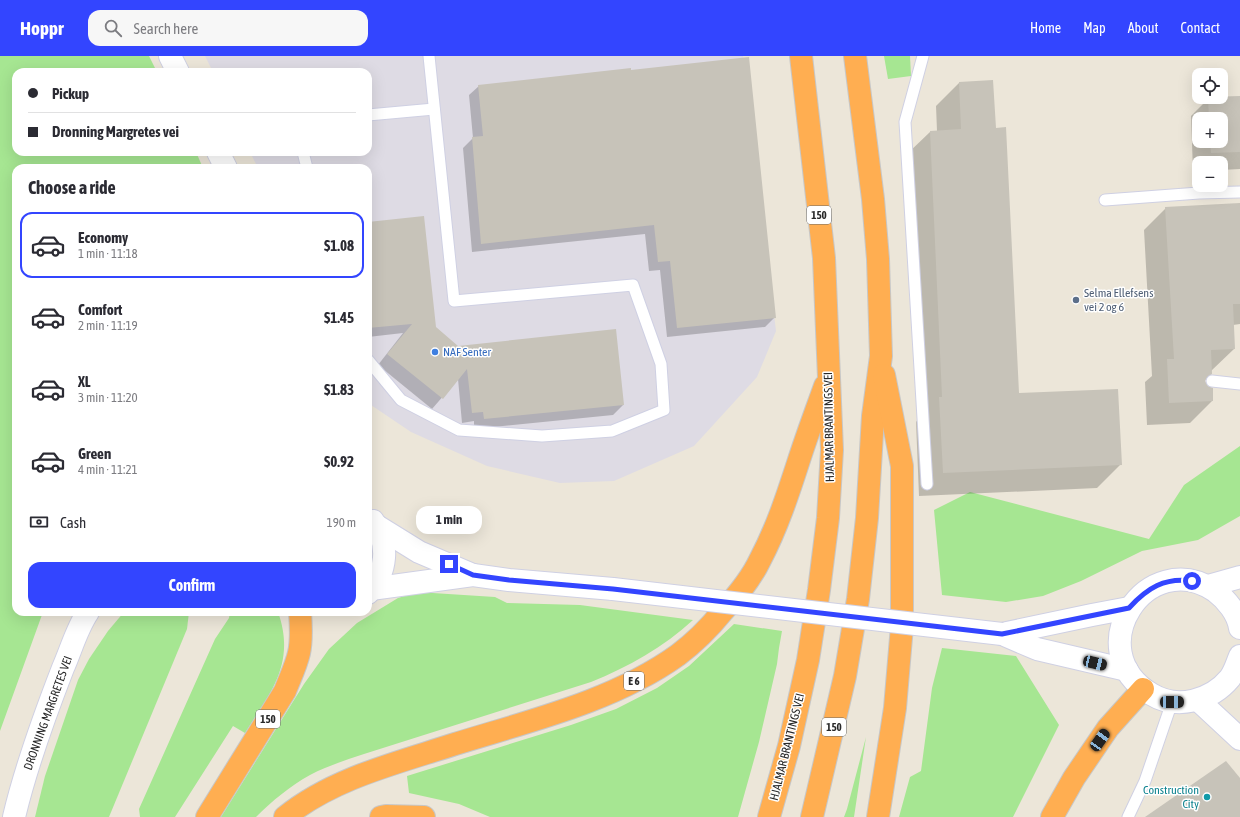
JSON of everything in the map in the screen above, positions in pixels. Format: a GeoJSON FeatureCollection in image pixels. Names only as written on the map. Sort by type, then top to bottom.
{"type":"FeatureCollection","features":[{"type":"Feature","properties":{"kind":"highway","name":"HJALMAR BRANTINGS VEI"},"geometry":{"type":"LineString","coordinates":[[769,817],[789,746],[808,660],[828,518],[832,450],[824,258],[801,56]]}},
{"type":"Feature","properties":{"kind":"highway","name":"150"},"geometry":{"type":"LineString","coordinates":[[812,817],[845,676],[858,599],[868,503],[873,416],[881,356],[878,259],[874,207],[855,56]]}},
{"type":"Feature","properties":{"kind":"highway"},"geometry":{"type":"LineString","coordinates":[[878,817],[895,708],[902,626],[902,466],[881,356]]}},
{"type":"Feature","properties":{"kind":"highway","name":"E 6"},"geometry":{"type":"LineString","coordinates":[[285,817],[313,797],[384,767],[566,709],[613,691],[648,674],[678,654],[712,624],[738,594],[760,561],[781,513],[829,374]]}},
{"type":"Feature","properties":{"kind":"highway","name":"150"},"geometry":{"type":"LineString","coordinates":[[207,817],[285,691],[299,652],[300,616]]}},
{"type":"Feature","properties":{"kind":"highway"},"geometry":{"type":"LineString","coordinates":[[1052,817],[1074,778],[1108,728],[1143,689]]}},
{"type":"Feature","properties":{"kind":"highway"},"geometry":{"type":"LineString","coordinates":[[381,817],[424,817]]}},
{"type":"Feature","properties":{"kind":"street"},"geometry":{"type":"LineString","coordinates":[[170,56],[176,68]]}},
{"type":"Feature","properties":{"kind":"street"},"geometry":{"type":"LineString","coordinates":[[372,521],[419,552],[473,575],[509,580],[613,589],[1002,634],[1036,649],[1127,670]]}},
{"type":"Feature","properties":{"kind":"street"},"geometry":{"type":"LineString","coordinates":[[372,521],[384,545],[384,556],[380,576],[372,588]]}},
{"type":"Feature","properties":{"kind":"street"},"geometry":{"type":"LineString","coordinates":[[372,591],[473,575]]}},
{"type":"Feature","properties":{"kind":"street"},"geometry":{"type":"LineString","coordinates":[[1208,586],[1240,577]]}},
{"type":"Feature","properties":{"kind":"street"},"geometry":{"type":"LineString","coordinates":[[1238,667],[1219,689],[1198,700],[1188,702],[1172,702],[1156,698],[1143,689],[1131,677],[1121,655],[1119,639],[1122,623],[1129,608],[1140,596],[1146,591],[1160,584],[1176,580],[1185,580],[1208,586],[1222,596],[1232,608],[1240,628]]}},
{"type":"Feature","properties":{"kind":"street"},"geometry":{"type":"LineString","coordinates":[[1002,634],[1129,608]]}},
{"type":"Feature","properties":{"kind":"street","name":"DRONNING MARGRETES VEI"},"geometry":{"type":"LineString","coordinates":[[14,817],[24,777],[45,713],[86,616]]}},
{"type":"Feature","properties":{"kind":"street"},"geometry":{"type":"LineString","coordinates":[[1198,700],[1240,739]]}},
{"type":"Feature","properties":{"kind":"lane"},"geometry":{"type":"LineString","coordinates":[[372,365],[401,400],[459,430],[542,436],[612,431],[664,410],[661,364],[633,285],[454,301],[429,56]]}},
{"type":"Feature","properties":{"kind":"lane"},"geometry":{"type":"LineString","coordinates":[[923,56],[905,122],[927,484]]}},
{"type":"Feature","properties":{"kind":"lane"},"geometry":{"type":"LineString","coordinates":[[372,115],[434,109]]}},
{"type":"Feature","properties":{"kind":"lane"},"geometry":{"type":"LineString","coordinates":[[1105,200],[1199,193],[1240,192]]}},
{"type":"Feature","properties":{"kind":"lane"},"geometry":{"type":"LineString","coordinates":[[1212,381],[1240,384]]}},
{"type":"Feature","properties":{"kind":"lane"},"geometry":{"type":"LineString","coordinates":[[1129,817],[1145,781],[1172,702]]}},
{"type":"Feature","properties":{"kind":"shaded area"},"geometry":{"type":"Polygon","coordinates":[[[205,56],[743,56],[776,331],[757,377],[694,446],[614,481],[560,483],[487,466],[411,432],[372,406],[372,164],[256,164],[252,156],[372,156],[372,68],[211,68],[205,56]]]}},
{"type":"Feature","properties":{"kind":"green space"},"geometry":{"type":"Polygon","coordinates":[[[0,56],[149,56],[155,68],[12,68],[12,156],[198,156],[201,164],[12,164],[12,616],[42,616],[0,731],[0,56]]]}},
{"type":"Feature","properties":{"kind":"green space"},"geometry":{"type":"Polygon","coordinates":[[[884,56],[910,56],[911,76],[888,79],[884,56]]]}},
{"type":"Feature","properties":{"kind":"green space"},"geometry":{"type":"Polygon","coordinates":[[[1240,446],[1240,516],[1198,540],[1142,551],[1081,581],[1043,596],[1006,602],[942,595],[934,510],[970,492],[1149,539],[1184,485],[1240,446]]]}},
{"type":"Feature","properties":{"kind":"green space"},"geometry":{"type":"Polygon","coordinates":[[[417,592],[495,597],[507,603],[580,605],[693,620],[658,648],[645,656],[591,682],[330,766],[295,784],[256,817],[221,817],[304,684],[329,649],[357,623],[368,616],[372,616],[372,614],[398,598],[417,592]]]}},
{"type":"Feature","properties":{"kind":"green space"},"geometry":{"type":"Polygon","coordinates":[[[121,616],[189,616],[187,629],[109,817],[35,817],[45,776],[78,680],[89,659],[108,631],[121,616]]]}},
{"type":"Feature","properties":{"kind":"green space"},"geometry":{"type":"Polygon","coordinates":[[[229,616],[279,616],[283,630],[284,647],[282,662],[272,690],[245,733],[233,726],[175,817],[140,817],[139,809],[215,639],[229,616]]]}},
{"type":"Feature","properties":{"kind":"green space"},"geometry":{"type":"Polygon","coordinates":[[[734,624],[782,631],[777,664],[759,742],[738,817],[490,817],[459,804],[409,793],[407,776],[571,725],[616,709],[657,688],[689,666],[734,624]]]}},
{"type":"Feature","properties":{"kind":"green space"},"geometry":{"type":"Polygon","coordinates":[[[942,648],[1016,656],[1059,725],[1013,817],[899,817],[910,777],[921,771],[932,688],[942,648]]]}},
{"type":"Feature","properties":{"kind":"green space"},"geometry":{"type":"Polygon","coordinates":[[[866,737],[854,817],[844,817],[847,809],[866,737]]]}},
{"type":"Feature","properties":{"kind":"building"},"geometry":{"type":"Polygon","coordinates":[[[749,57],[776,318],[677,328],[670,261],[658,262],[654,225],[481,244],[472,137],[483,136],[478,85],[749,57]]]}},
{"type":"Feature","properties":{"kind":"building"},"geometry":{"type":"Polygon","coordinates":[[[993,80],[996,128],[1006,127],[1019,393],[1118,389],[1122,465],[943,473],[939,397],[942,397],[930,131],[961,129],[959,82],[993,80]]]}},
{"type":"Feature","properties":{"kind":"building"},"geometry":{"type":"Polygon","coordinates":[[[1228,96],[1240,96],[1240,152],[1211,153],[1211,148],[1228,148],[1228,112],[1209,112],[1208,104],[1228,104],[1228,96]]]}},
{"type":"Feature","properties":{"kind":"building"},"geometry":{"type":"Polygon","coordinates":[[[1240,203],[1240,304],[1233,304],[1235,349],[1211,350],[1212,374],[1207,377],[1205,381],[1208,386],[1213,388],[1213,401],[1169,403],[1167,359],[1174,359],[1165,207],[1240,203]]]}},
{"type":"Feature","properties":{"kind":"building"},"geometry":{"type":"Polygon","coordinates":[[[424,216],[436,327],[458,346],[616,329],[624,405],[484,419],[483,412],[472,413],[467,369],[443,399],[387,354],[412,324],[372,328],[372,222],[424,216]]]}},
{"type":"Feature","properties":{"kind":"building","name":"Construction City"},"geometry":{"type":"Polygon","coordinates":[[[1226,761],[1240,778],[1240,817],[1145,817],[1226,761]]]}},
{"type":"Feature","properties":{"kind":"place","name":"Selma Ellefsens vei 2 og 6"},"geometry":{"type":"Point","coordinates":[1076,300]}},
{"type":"Feature","properties":{"kind":"place","name":"NAF Senter"},"geometry":{"type":"Point","coordinates":[435,352]}},
{"type":"Feature","properties":{"kind":"place","name":"Construction City"},"geometry":{"type":"Point","coordinates":[1207,797]}},
{"type":"Feature","properties":{"kind":"route"},"geometry":{"type":"LineString","coordinates":[[449,564],[473,575],[509,580],[613,589],[1002,634],[1129,608],[1146,591],[1160,584],[1176,580],[1192,581]]}}]}
